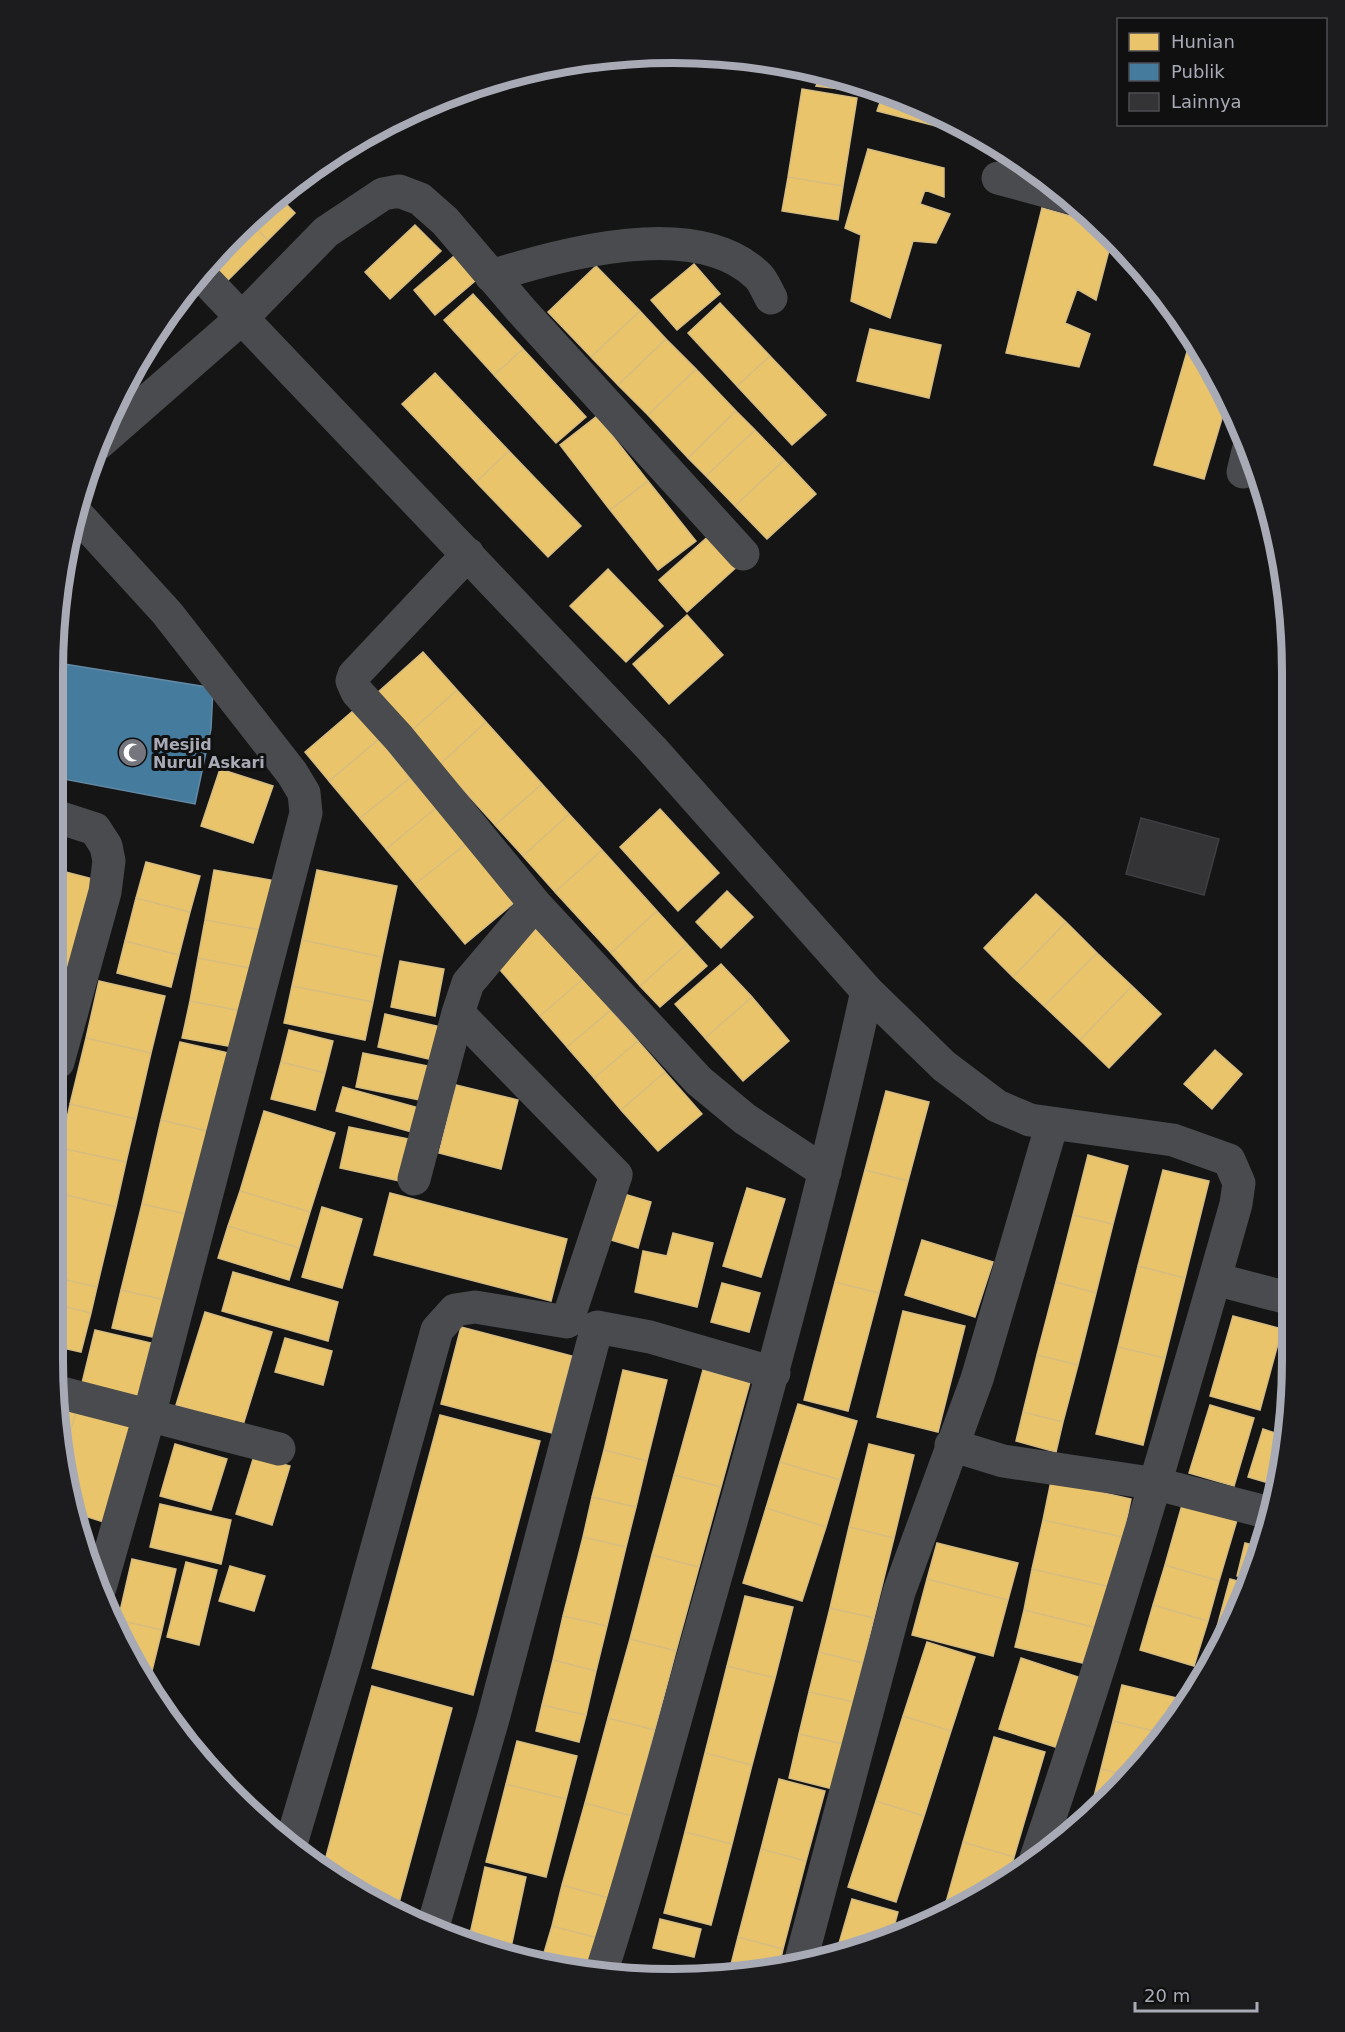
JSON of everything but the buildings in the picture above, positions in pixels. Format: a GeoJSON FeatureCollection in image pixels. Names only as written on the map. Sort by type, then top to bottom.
{"type":"FeatureCollection","features":[{"type":"Feature","properties":{"kind":"street"},"geometry":{"type":"LineString","coordinates":[[998,178],[1047,191]]}},
{"type":"Feature","properties":{"kind":"street"},"geometry":{"type":"LineString","coordinates":[[113,431],[243,317],[326,232],[383,194],[399,191],[420,199],[445,220],[491,276],[743,554]]}},
{"type":"Feature","properties":{"kind":"street"},"geometry":{"type":"LineString","coordinates":[[491,276],[534,263],[606,249],[650,244],[685,245],[713,250],[740,262],[758,276],[771,298]]}},
{"type":"Feature","properties":{"kind":"street"},"geometry":{"type":"LineString","coordinates":[[206,280],[652,749],[867,991],[974,1091],[996,1107],[1030,1120],[1173,1140],[1229,1160],[1239,1183],[1236,1204],[1157,1484],[1092,1692],[1040,1846]]}},
{"type":"Feature","properties":{"kind":"street"},"geometry":{"type":"LineString","coordinates":[[83,521],[167,613],[292,773],[304,793],[306,813],[149,1416],[103,1577]]}},
{"type":"Feature","properties":{"kind":"street"},"geometry":{"type":"LineString","coordinates":[[468,554],[354,675],[353,685],[535,904],[699,1081],[745,1119],[825,1172]]}},
{"type":"Feature","properties":{"kind":"street"},"geometry":{"type":"LineString","coordinates":[[63,819],[95,829],[106,846],[109,861],[105,892],[63,1044]]}},
{"type":"Feature","properties":{"kind":"street"},"geometry":{"type":"LineString","coordinates":[[414,1179],[468,983],[535,904]]}},
{"type":"Feature","properties":{"kind":"street"},"geometry":{"type":"LineString","coordinates":[[604,1965],[633,1876],[651,1803],[774,1373],[825,1172],[867,991]]}},
{"type":"Feature","properties":{"kind":"street"},"geometry":{"type":"LineString","coordinates":[[293,1836],[347,1656],[437,1330],[455,1310],[475,1307],[567,1322],[616,1175],[458,1013]]}},
{"type":"Feature","properties":{"kind":"street"},"geometry":{"type":"LineString","coordinates":[[803,1954],[898,1592],[977,1379],[1052,1124]]}},
{"type":"Feature","properties":{"kind":"street"},"geometry":{"type":"LineString","coordinates":[[1215,1279],[1282,1296]]}},
{"type":"Feature","properties":{"kind":"street"},"geometry":{"type":"LineString","coordinates":[[435,1921],[493,1719],[597,1327],[689,1347],[774,1373]]}},
{"type":"Feature","properties":{"kind":"street"},"geometry":{"type":"LineString","coordinates":[[64,1394],[279,1449]]}},
{"type":"Feature","properties":{"kind":"street"},"geometry":{"type":"LineString","coordinates":[[951,1445],[1003,1461],[1157,1484],[1262,1512]]}},
{"type":"Feature","properties":{"kind":"place","name":"Mesjid Nurul Askari"},"geometry":{"type":"Point","coordinates":[132,753]}}]}
